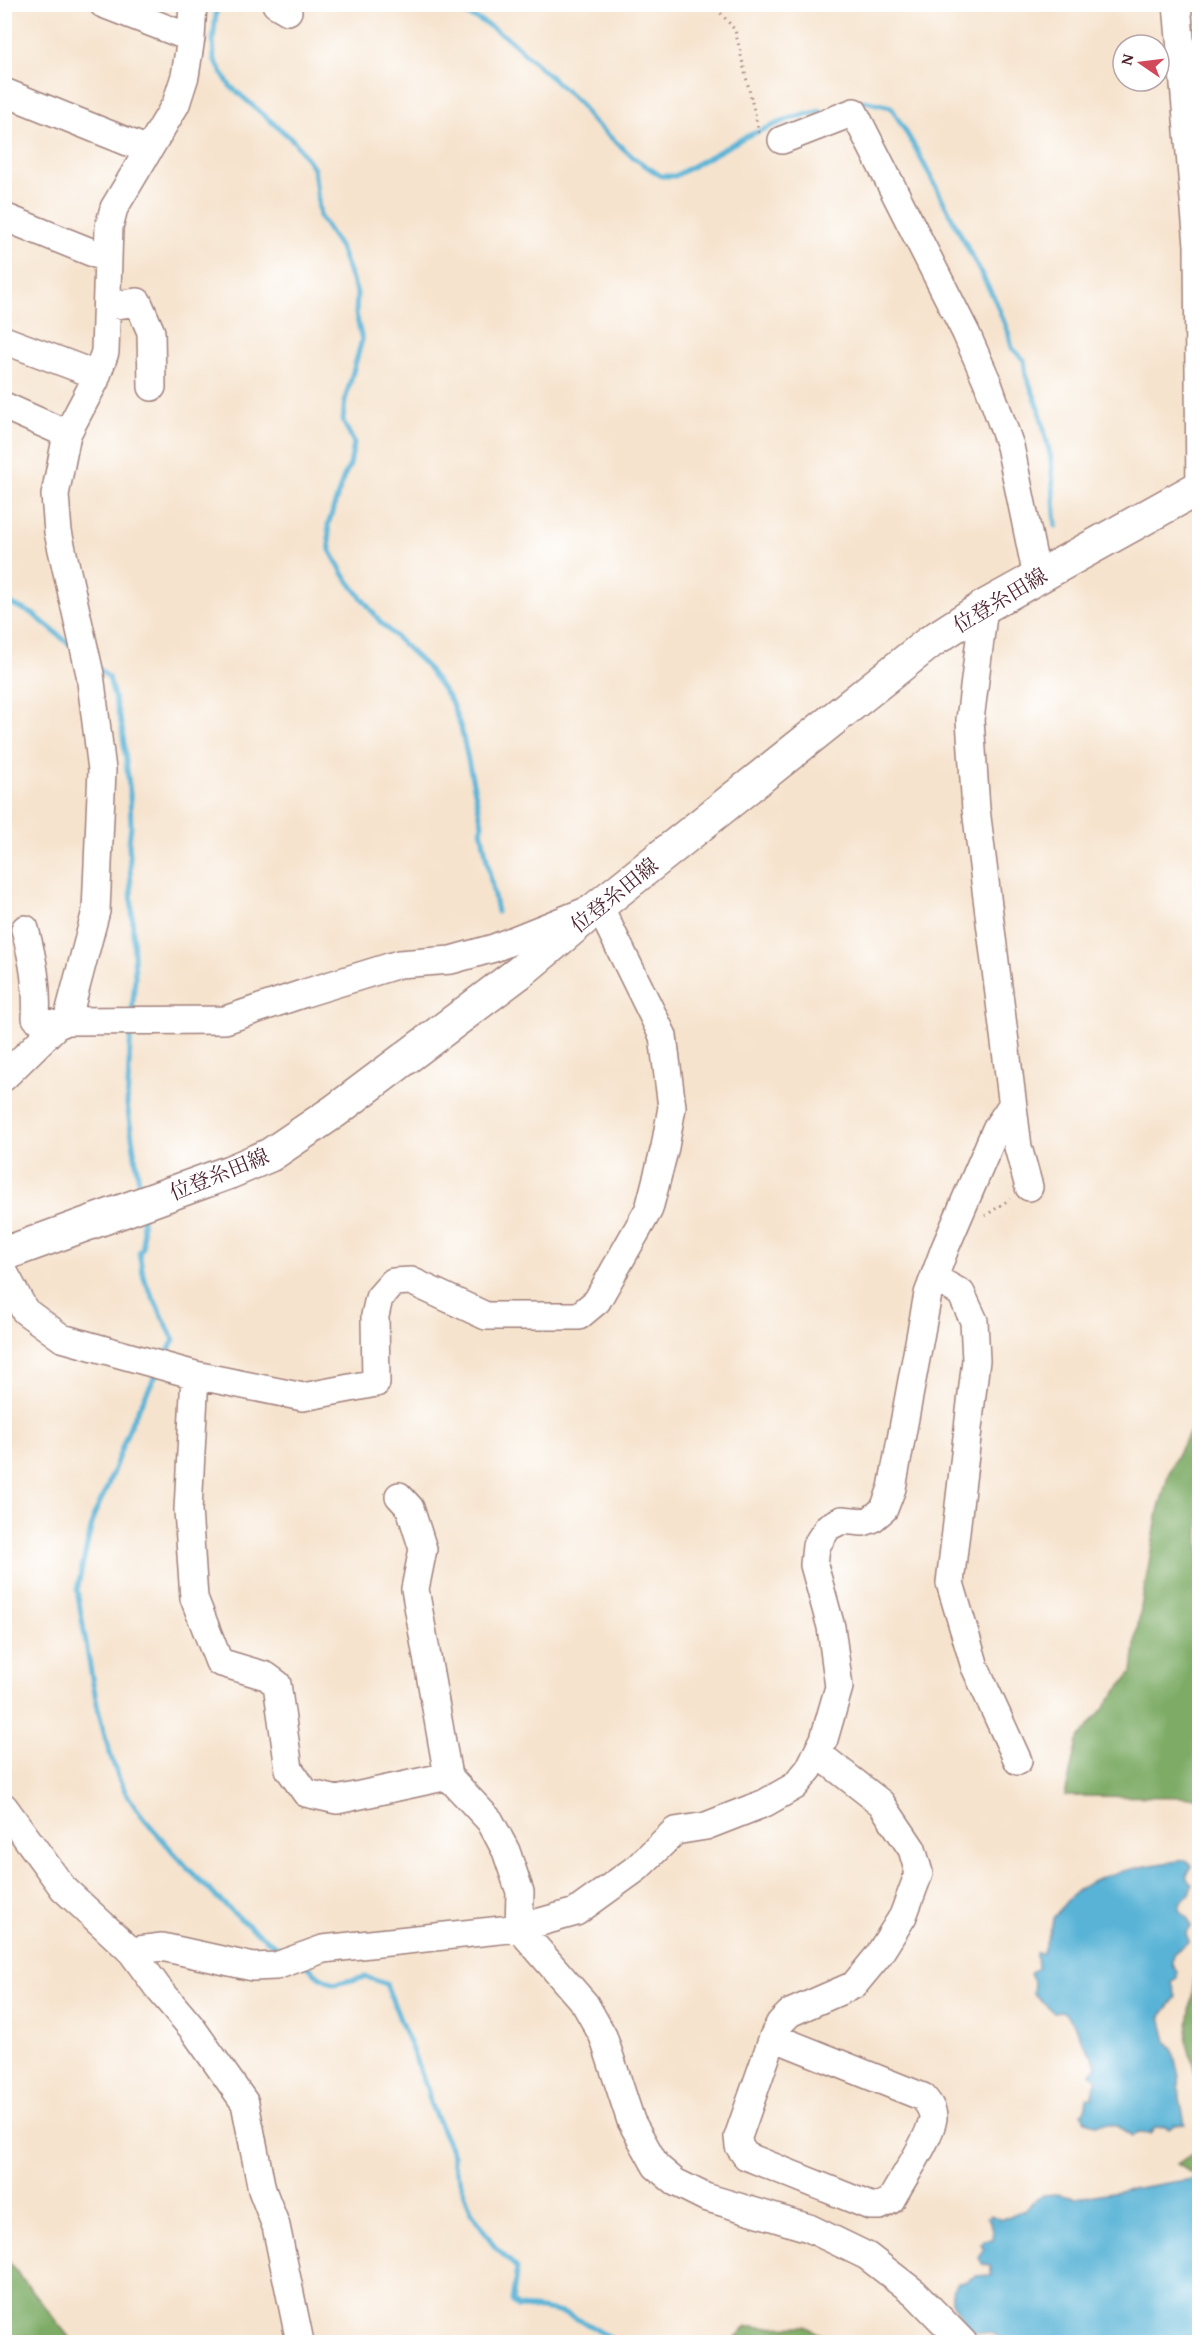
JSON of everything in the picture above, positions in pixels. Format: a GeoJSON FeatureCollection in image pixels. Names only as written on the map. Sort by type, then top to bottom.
{"type":"FeatureCollection","features":[{"type":"Feature","properties":{"kind":"main road","name":"位登糸田線"},"geometry":{"type":"LineString","coordinates":[[4,1254],[230,1172],[270,1155],[335,1111],[520,972],[599,906],[930,642],[1036,577],[1199,491]]}},
{"type":"Feature","properties":{"kind":"street"},"geometry":{"type":"LineString","coordinates":[[103,4],[191,38]]}},
{"type":"Feature","properties":{"kind":"street"},"geometry":{"type":"LineString","coordinates":[[4,1077],[62,1024],[96,911],[102,770],[90,674],[58,532],[55,495],[67,434],[97,375],[105,352],[109,227],[114,208],[176,104],[185,76],[193,4]]}},
{"type":"Feature","properties":{"kind":"street"},"geometry":{"type":"LineString","coordinates":[[1177,4],[1198,245],[1199,491]]}},
{"type":"Feature","properties":{"kind":"street"},"geometry":{"type":"LineString","coordinates":[[4,92],[148,150]]}},
{"type":"Feature","properties":{"kind":"street"},"geometry":{"type":"LineString","coordinates":[[782,140],[854,112],[966,333],[987,381],[1010,446],[1036,577]]}},
{"type":"Feature","properties":{"kind":"street"},"geometry":{"type":"LineString","coordinates":[[4,217],[108,259]]}},
{"type":"Feature","properties":{"kind":"street"},"geometry":{"type":"LineString","coordinates":[[107,306],[138,302],[151,332],[152,387]]}},
{"type":"Feature","properties":{"kind":"street"},"geometry":{"type":"LineString","coordinates":[[4,340],[97,375]]}},
{"type":"Feature","properties":{"kind":"street"},"geometry":{"type":"LineString","coordinates":[[4,406],[67,434]]}},
{"type":"Feature","properties":{"kind":"street"},"geometry":{"type":"LineString","coordinates":[[984,607],[970,720],[976,809],[1012,1105],[1018,1147],[1029,1187]]}},
{"type":"Feature","properties":{"kind":"street"},"geometry":{"type":"LineString","coordinates":[[4,1272],[25,1311],[62,1338],[195,1375],[303,1397],[376,1383],[375,1316],[379,1298],[393,1282],[411,1281],[486,1316],[579,1316],[597,1301],[648,1209],[665,1147],[672,1107],[663,1035],[599,906],[494,948],[451,960],[399,964],[225,1020],[62,1024],[36,1018],[38,993],[35,967],[25,929]]}},
{"type":"Feature","properties":{"kind":"street"},"geometry":{"type":"LineString","coordinates":[[131,1951],[162,1947],[253,1967],[276,1966],[323,1949],[519,1929],[576,1912],[638,1868],[675,1831],[706,1826],[765,1803],[795,1786],[809,1769],[824,1739],[839,1687],[831,1627],[814,1565],[816,1546],[828,1527],[842,1520],[863,1522],[872,1520],[884,1509],[892,1488],[928,1294],[996,1129],[1012,1105]]}},
{"type":"Feature","properties":{"kind":"street"},"geometry":{"type":"LineString","coordinates":[[934,1278],[961,1293],[974,1321],[976,1360],[950,1582],[975,1667],[1018,1761]]}},
{"type":"Feature","properties":{"kind":"street"},"geometry":{"type":"LineString","coordinates":[[195,1375],[188,1510],[195,1598],[219,1662],[266,1676],[278,1684],[289,1769],[306,1793],[337,1800],[448,1776]]}},
{"type":"Feature","properties":{"kind":"street"},"geometry":{"type":"LineString","coordinates":[[399,1496],[410,1508],[423,1550],[415,1589],[448,1776],[490,1821],[506,1851],[520,1892],[519,1929],[585,2004],[603,2037],[631,2121],[656,2166],[675,2182],[705,2197],[809,2228],[867,2256],[915,2293],[963,2343]]}},
{"type":"Feature","properties":{"kind":"street"},"geometry":{"type":"LineString","coordinates":[[772,2037],[923,2097],[931,2108],[933,2118],[928,2132],[891,2199],[880,2206],[870,2206],[746,2156],[739,2146],[738,2137],[772,2037],[780,2023],[790,2013],[854,1985],[878,1956],[903,1916],[919,1873],[912,1849],[880,1803],[817,1753]]}},
{"type":"Feature","properties":{"kind":"street"},"geometry":{"type":"LineString","coordinates":[[4,1807],[63,1888],[131,1951],[158,1988],[192,2028],[245,2103],[262,2190],[276,2226],[300,2343]]}},
{"type":"Feature","properties":{"kind":"path"},"geometry":{"type":"LineString","coordinates":[[713,4],[735,30],[759,132],[782,140]]}},
{"type":"Feature","properties":{"kind":"path"},"geometry":{"type":"LineString","coordinates":[[985,1216],[1029,1187]]}},
{"type":"Feature","properties":{"kind":"green space"},"geometry":{"type":"Polygon","coordinates":[[[1199,1421],[1199,1797],[1065,1796],[1077,1741],[1132,1672],[1136,1636],[1158,1512],[1170,1469],[1188,1434],[1199,1421]]]}},
{"type":"Feature","properties":{"kind":"green space"},"geometry":{"type":"Polygon","coordinates":[[[1199,1944],[1200,2086],[1186,2040],[1199,1944]]]}},
{"type":"Feature","properties":{"kind":"green space"},"geometry":{"type":"Polygon","coordinates":[[[1199,2149],[1199,2178],[1177,2164],[1199,2149]]]}},
{"type":"Feature","properties":{"kind":"green space"},"geometry":{"type":"Polygon","coordinates":[[[5,2257],[73,2342],[5,2342],[5,2257]]]}},
{"type":"Feature","properties":{"kind":"green space"},"geometry":{"type":"Polygon","coordinates":[[[805,2326],[834,2342],[730,2342],[747,2327],[805,2326]]]}},
{"type":"Feature","properties":{"kind":"water"},"geometry":{"type":"Polygon","coordinates":[[[1186,1860],[1192,1866],[1186,1876],[1192,1885],[1189,1895],[1181,1902],[1179,1910],[1188,1918],[1191,1927],[1186,1934],[1189,1941],[1173,1954],[1172,1964],[1177,1971],[1177,1978],[1172,1983],[1176,1997],[1161,2016],[1179,2077],[1185,2124],[1174,2125],[1169,2129],[1165,2126],[1155,2128],[1150,2134],[1138,2133],[1132,2136],[1114,2125],[1105,2123],[1094,2125],[1085,2120],[1082,2113],[1085,2112],[1087,2098],[1093,2098],[1092,2094],[1097,2079],[1091,2074],[1097,2067],[1096,2063],[1069,2018],[1062,2011],[1053,2012],[1033,1993],[1034,1982],[1030,1974],[1037,1968],[1036,1953],[1043,1953],[1053,1918],[1078,1890],[1115,1873],[1186,1860]]]}},
{"type":"Feature","properties":{"kind":"water"},"geometry":{"type":"Polygon","coordinates":[[[1199,2178],[1199,2342],[1001,2342],[995,2334],[973,2331],[967,2326],[952,2302],[952,2293],[958,2282],[967,2281],[975,2276],[992,2275],[990,2266],[983,2265],[979,2258],[984,2247],[981,2245],[983,2241],[993,2240],[992,2228],[987,2217],[991,2215],[1001,2220],[1025,2209],[1043,2195],[1056,2194],[1076,2198],[1199,2178]]]}},
{"type":"Feature","properties":{"kind":"waterway"},"geometry":{"type":"LineString","coordinates":[[217,4],[213,41],[214,59],[230,86],[294,141],[314,169],[320,217],[340,248],[357,293],[356,314],[362,340],[345,400],[343,421],[354,443],[350,465],[344,476],[328,525],[330,550],[344,575],[381,623],[426,666],[451,701],[461,728],[482,824],[481,829],[497,912]]}},
{"type":"Feature","properties":{"kind":"waterway"},"geometry":{"type":"LineString","coordinates":[[443,4],[483,22],[509,39],[580,104],[590,119],[634,158],[661,176],[675,176],[745,137],[789,119],[821,111]]}},
{"type":"Feature","properties":{"kind":"waterway"},"geometry":{"type":"LineString","coordinates":[[856,103],[864,101],[891,107],[916,149],[996,302],[1012,348],[1024,360],[1026,375],[1039,408],[1051,459],[1056,526]]}},
{"type":"Feature","properties":{"kind":"waterway"},"geometry":{"type":"LineString","coordinates":[[4,600],[33,614],[73,647]]}},
{"type":"Feature","properties":{"kind":"waterway"},"geometry":{"type":"LineString","coordinates":[[99,669],[109,678],[122,727],[130,794],[129,842],[135,978],[132,1012]]}},
{"type":"Feature","properties":{"kind":"waterway"},"geometry":{"type":"LineString","coordinates":[[131,1027],[127,1105],[141,1194]]}},
{"type":"Feature","properties":{"kind":"waterway"},"geometry":{"type":"LineString","coordinates":[[142,1215],[143,1247],[139,1253],[144,1279],[174,1340],[164,1359]]}},
{"type":"Feature","properties":{"kind":"waterway"},"geometry":{"type":"LineString","coordinates":[[157,1373],[131,1423],[107,1488],[94,1515],[77,1590],[103,1729],[117,1774],[130,1800],[142,1816],[219,1900],[285,1952]]}},
{"type":"Feature","properties":{"kind":"waterway"},"geometry":{"type":"LineString","coordinates":[[306,1965],[319,1976],[334,1984],[366,1977],[386,1984],[428,2091],[430,2103],[453,2155],[453,2162],[472,2213],[495,2247],[517,2268],[512,2301],[518,2307],[559,2312],[570,2316],[616,2342]]}}]}
